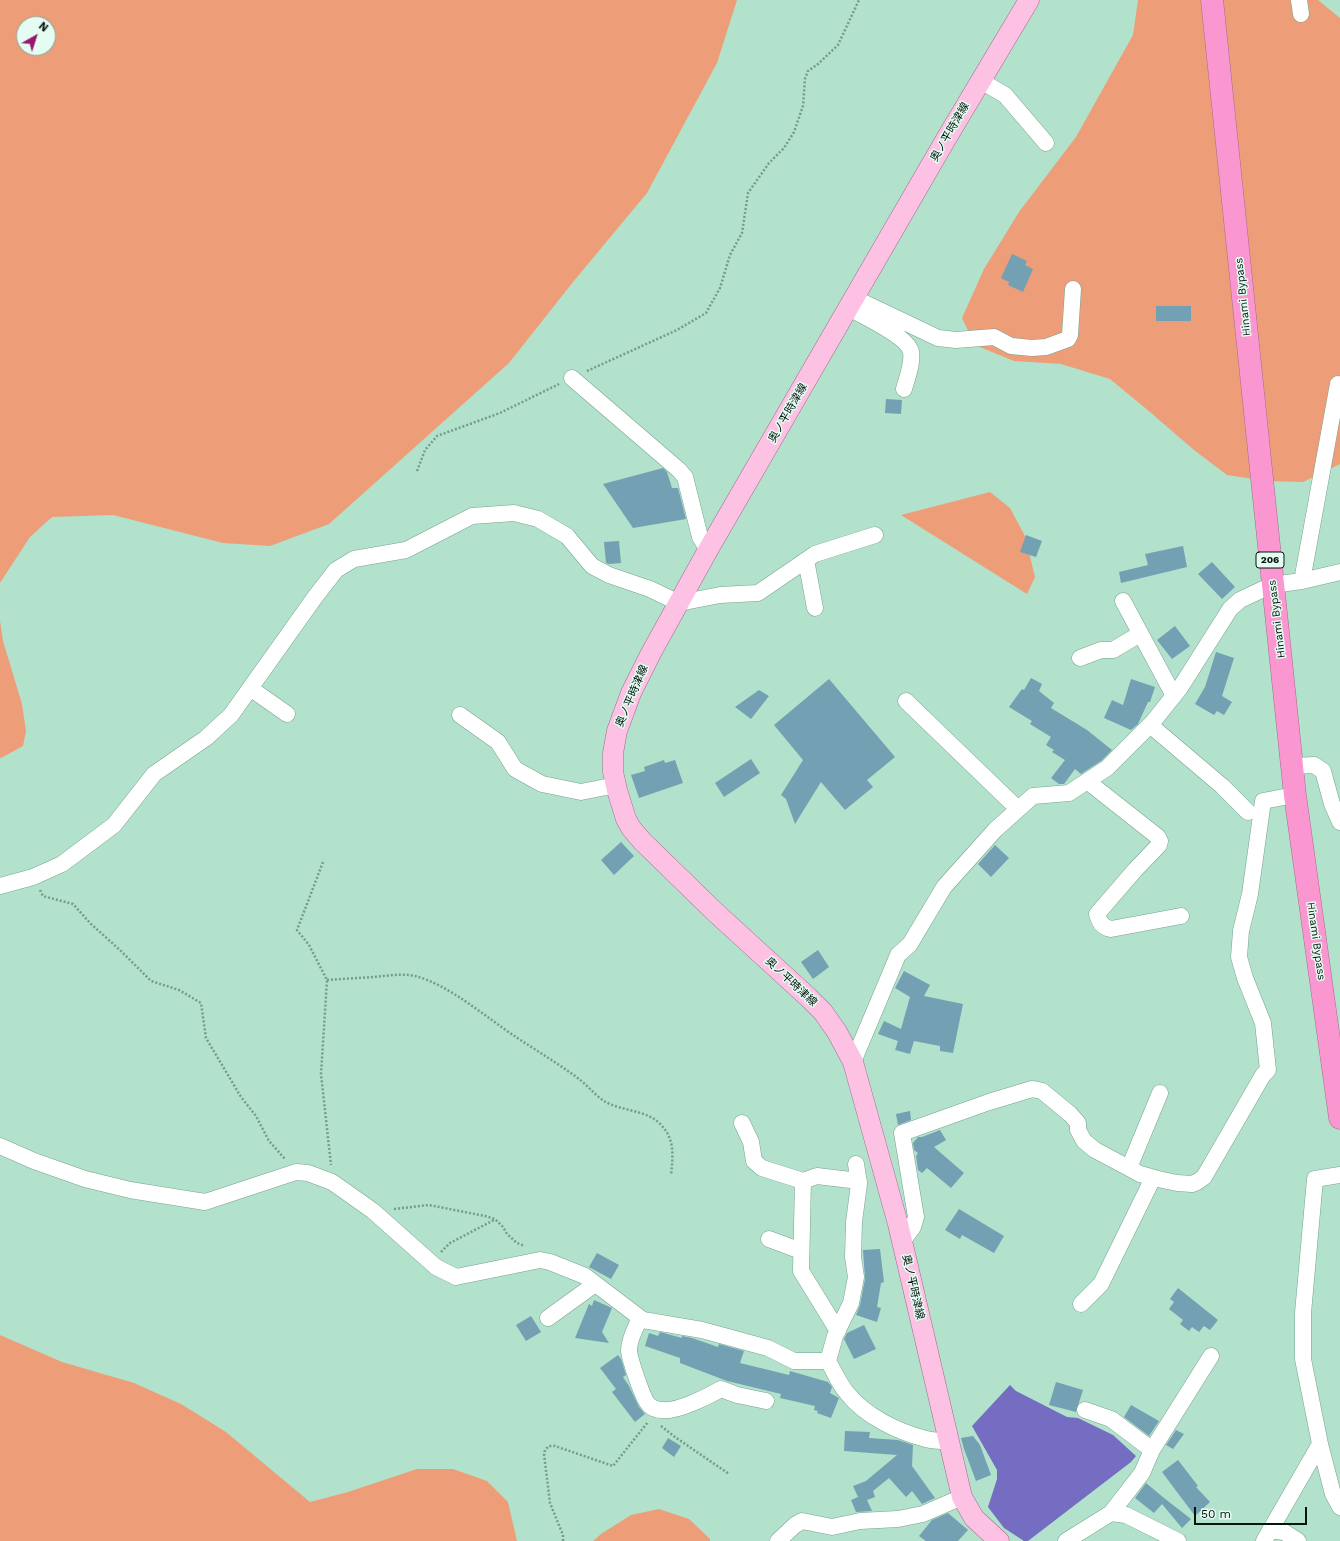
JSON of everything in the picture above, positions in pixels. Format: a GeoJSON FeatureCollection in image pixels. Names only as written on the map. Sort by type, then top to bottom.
{"type":"FeatureCollection","features":[{"type":"Feature","properties":{"kind":"highway","name":"Hinami Bypass"},"geometry":{"type":"LineString","coordinates":[[1212,0],[1272,584],[1296,795],[1340,1118]]}},
{"type":"Feature","properties":{"kind":"main road","name":"奥ノ平時津線"},"geometry":{"type":"LineString","coordinates":[[999,1541],[974,1518],[962,1497],[902,1242],[853,1062],[837,1032],[823,1012],[715,912],[642,841],[631,828],[622,808],[616,785],[613,753],[617,731],[631,693],[651,653],[708,550],[1029,0]]}},
{"type":"Feature","properties":{"kind":"street"},"geometry":{"type":"LineString","coordinates":[[981,81],[1005,95],[1046,143]]}},
{"type":"Feature","properties":{"kind":"street"},"geometry":{"type":"LineString","coordinates":[[852,303],[938,338],[956,340],[994,337],[1011,346],[1032,348],[1051,345],[1068,339],[1070,335],[1073,289]]}},
{"type":"Feature","properties":{"kind":"street"},"geometry":{"type":"LineString","coordinates":[[852,303],[905,342],[911,352],[910,364],[904,389]]}},
{"type":"Feature","properties":{"kind":"street"},"geometry":{"type":"LineString","coordinates":[[572,378],[679,470],[685,477],[700,537],[708,550]]}},
{"type":"Feature","properties":{"kind":"street"},"geometry":{"type":"LineString","coordinates":[[1302,581],[1338,384]]}},
{"type":"Feature","properties":{"kind":"street"},"geometry":{"type":"LineString","coordinates":[[0,886],[33,877],[62,864],[114,825],[154,774],[206,738],[231,715],[295,624],[336,570],[354,559],[406,550],[472,516],[514,513],[538,518],[567,536],[592,566],[609,575],[650,589],[679,603],[720,595],[758,593],[815,554],[875,535]]}},
{"type":"Feature","properties":{"kind":"street"},"geometry":{"type":"LineString","coordinates":[[806,560],[814,608]]}},
{"type":"Feature","properties":{"kind":"street"},"geometry":{"type":"LineString","coordinates":[[853,1062],[898,955],[910,944],[944,887],[995,830],[1033,796],[1069,793],[1107,768],[1150,725],[1174,696],[1193,669],[1230,609],[1240,600],[1272,584],[1302,581],[1340,572]]}},
{"type":"Feature","properties":{"kind":"street"},"geometry":{"type":"LineString","coordinates":[[1123,601],[1174,696]]}},
{"type":"Feature","properties":{"kind":"street"},"geometry":{"type":"LineString","coordinates":[[1080,658],[1101,650],[1113,650],[1140,634]]}},
{"type":"Feature","properties":{"kind":"street"},"geometry":{"type":"LineString","coordinates":[[250,688],[287,714]]}},
{"type":"Feature","properties":{"kind":"street"},"geometry":{"type":"LineString","coordinates":[[906,701],[1018,809]]}},
{"type":"Feature","properties":{"kind":"street"},"geometry":{"type":"LineString","coordinates":[[460,715],[498,742],[515,768],[542,784],[581,792],[616,785]]}},
{"type":"Feature","properties":{"kind":"street"},"geometry":{"type":"LineString","coordinates":[[1150,725],[1217,781],[1248,812]]}},
{"type":"Feature","properties":{"kind":"street"},"geometry":{"type":"LineString","coordinates":[[1293,766],[1314,765],[1323,771],[1332,804],[1340,822]]}},
{"type":"Feature","properties":{"kind":"street"},"geometry":{"type":"LineString","coordinates":[[1087,781],[1160,840],[1159,845],[1097,914],[1099,921],[1105,928],[1111,929],[1181,916]]}},
{"type":"Feature","properties":{"kind":"street"},"geometry":{"type":"LineString","coordinates":[[902,1242],[913,1227],[916,1217],[902,1133],[989,1102],[1032,1089],[1042,1090],[1070,1114],[1078,1123],[1078,1130],[1084,1141],[1095,1150],[1140,1174],[1177,1183],[1192,1184],[1204,1177],[1263,1075],[1268,1070],[1263,1023],[1245,978],[1239,957],[1241,931],[1250,894],[1263,800],[1296,795]]}},
{"type":"Feature","properties":{"kind":"street"},"geometry":{"type":"LineString","coordinates":[[1129,1168],[1160,1093]]}},
{"type":"Feature","properties":{"kind":"street"},"geometry":{"type":"LineString","coordinates":[[742,1122],[751,1142],[754,1161],[762,1168],[803,1181],[816,1176],[859,1181]]}},
{"type":"Feature","properties":{"kind":"street"},"geometry":{"type":"LineString","coordinates":[[0,1146],[34,1161],[85,1179],[130,1190],[205,1202],[296,1172],[308,1173],[332,1182],[373,1211],[436,1267],[456,1277],[540,1260],[550,1262],[585,1276],[643,1320],[702,1330],[768,1348],[794,1361],[828,1361]]}},
{"type":"Feature","properties":{"kind":"street"},"geometry":{"type":"LineString","coordinates":[[856,1164],[859,1181],[854,1222],[853,1256],[856,1277],[851,1303],[838,1331],[828,1361],[846,1392],[856,1404],[869,1414],[898,1429],[927,1439],[948,1441]]}},
{"type":"Feature","properties":{"kind":"street"},"geometry":{"type":"LineString","coordinates":[[1340,1175],[1315,1179],[1303,1313],[1303,1359],[1320,1444],[1332,1494],[1340,1507]]}},
{"type":"Feature","properties":{"kind":"street"},"geometry":{"type":"LineString","coordinates":[[1081,1304],[1101,1284],[1153,1178]]}},
{"type":"Feature","properties":{"kind":"street"},"geometry":{"type":"LineString","coordinates":[[803,1181],[801,1271],[838,1331]]}},
{"type":"Feature","properties":{"kind":"street"},"geometry":{"type":"LineString","coordinates":[[769,1239],[801,1251]]}},
{"type":"Feature","properties":{"kind":"street"},"geometry":{"type":"LineString","coordinates":[[548,1318],[595,1284]]}},
{"type":"Feature","properties":{"kind":"street"},"geometry":{"type":"LineString","coordinates":[[640,1318],[630,1342],[629,1351],[643,1395],[655,1414],[686,1405],[721,1389],[737,1395],[766,1401]]}},
{"type":"Feature","properties":{"kind":"street"},"geometry":{"type":"LineString","coordinates":[[1066,1541],[1111,1513],[1142,1473],[1152,1450],[1211,1356]]}},
{"type":"Feature","properties":{"kind":"street"},"geometry":{"type":"LineString","coordinates":[[1085,1410],[1111,1419],[1152,1450]]}},
{"type":"Feature","properties":{"kind":"street"},"geometry":{"type":"LineString","coordinates":[[1267,1536],[1320,1444]]}},
{"type":"Feature","properties":{"kind":"street"},"geometry":{"type":"LineString","coordinates":[[778,1541],[795,1525],[802,1521],[832,1527],[860,1521],[898,1519],[922,1514],[962,1497]]}},
{"type":"Feature","properties":{"kind":"street"},"geometry":{"type":"LineString","coordinates":[[1111,1513],[1126,1515],[1178,1541]]}},
{"type":"Feature","properties":{"kind":"street"},"geometry":{"type":"LineString","coordinates":[[1267,1536],[1284,1532],[1298,1541]]}},
{"type":"Feature","properties":{"kind":"path"},"geometry":{"type":"LineString","coordinates":[[417,471],[425,450],[437,436],[500,412],[677,330],[706,313],[720,288],[730,256],[742,233],[748,193],[769,163],[784,148],[794,132],[803,106],[805,80],[808,71],[818,64],[838,45],[859,0]]}},
{"type":"Feature","properties":{"kind":"path"},"geometry":{"type":"LineString","coordinates":[[323,862],[297,930],[309,945],[327,980],[322,1074],[332,1182]]}},
{"type":"Feature","properties":{"kind":"path"},"geometry":{"type":"LineString","coordinates":[[33,877],[43,896],[73,904],[91,924],[151,981],[179,990],[200,1004],[206,1038],[241,1097],[256,1116],[269,1141],[296,1172]]}},
{"type":"Feature","properties":{"kind":"path"},"geometry":{"type":"LineString","coordinates":[[327,980],[395,975],[414,976],[429,980],[464,1000],[516,1037],[580,1079],[604,1101],[656,1120],[662,1126],[671,1142],[673,1158],[671,1175]]}},
{"type":"Feature","properties":{"kind":"path"},"geometry":{"type":"LineString","coordinates":[[373,1211],[429,1205],[485,1216],[495,1219],[503,1227],[507,1234],[517,1243],[534,1250],[540,1260]]}},
{"type":"Feature","properties":{"kind":"path"},"geometry":{"type":"LineString","coordinates":[[430,1262],[450,1243],[495,1219]]}},
{"type":"Feature","properties":{"kind":"path"},"geometry":{"type":"LineString","coordinates":[[563,1541],[563,1535],[550,1503],[544,1454],[545,1450],[549,1446],[555,1446],[613,1466],[655,1414],[675,1437],[729,1474]]}},
{"type":"Feature","properties":{"kind":"shaded area"},"geometry":{"type":"Polygon","coordinates":[[[0,0],[737,0],[717,63],[647,193],[573,282],[509,363],[329,524],[270,546],[223,543],[113,515],[52,517],[30,537],[0,583],[0,0]]]}},
{"type":"Feature","properties":{"kind":"shaded area"},"geometry":{"type":"Polygon","coordinates":[[[1138,0],[1318,0],[1340,18],[1340,464],[1303,482],[1267,481],[1227,475],[1194,450],[1110,379],[1061,364],[1014,361],[975,345],[962,318],[984,269],[1019,212],[1076,137],[1133,35],[1138,0]]]}},
{"type":"Feature","properties":{"kind":"shaded area"},"geometry":{"type":"Polygon","coordinates":[[[990,492],[1010,508],[1025,536],[1035,577],[1027,594],[901,515],[990,492]]]}},
{"type":"Feature","properties":{"kind":"shaded area"},"geometry":{"type":"Polygon","coordinates":[[[0,621],[3,641],[22,704],[26,731],[23,746],[1,758],[0,758],[0,621]]]}},
{"type":"Feature","properties":{"kind":"shaded area"},"geometry":{"type":"Polygon","coordinates":[[[0,1335],[62,1362],[134,1383],[181,1404],[226,1432],[310,1502],[348,1492],[417,1469],[453,1469],[487,1481],[508,1502],[517,1541],[0,1541],[0,1335]]]}},
{"type":"Feature","properties":{"kind":"shaded area"},"geometry":{"type":"Polygon","coordinates":[[[1010,1385],[1016,1391],[1067,1417],[1078,1418],[1113,1435],[1136,1456],[1131,1462],[1028,1541],[1024,1541],[1004,1528],[988,1507],[997,1479],[997,1470],[972,1426],[1010,1385]]]}},
{"type":"Feature","properties":{"kind":"shaded area"},"geometry":{"type":"Polygon","coordinates":[[[659,1509],[689,1519],[710,1539],[710,1541],[593,1541],[601,1534],[631,1515],[659,1509]]]}},
{"type":"Feature","properties":{"kind":"building"},"geometry":{"type":"Polygon","coordinates":[[[1012,254],[1027,261],[1025,265],[1033,269],[1023,292],[1008,285],[1009,282],[1001,278],[1012,254]]]}},
{"type":"Feature","properties":{"kind":"building"},"geometry":{"type":"Polygon","coordinates":[[[1156,306],[1191,306],[1191,321],[1156,321],[1156,306]]]}},
{"type":"Feature","properties":{"kind":"building"},"geometry":{"type":"Polygon","coordinates":[[[886,399],[902,400],[901,414],[885,413],[886,399]]]}},
{"type":"Feature","properties":{"kind":"building"},"geometry":{"type":"Polygon","coordinates":[[[663,468],[667,472],[672,488],[678,488],[686,519],[633,528],[603,484],[663,468]]]}},
{"type":"Feature","properties":{"kind":"building"},"geometry":{"type":"Polygon","coordinates":[[[1026,535],[1042,541],[1036,557],[1020,552],[1026,535]]]}},
{"type":"Feature","properties":{"kind":"building"},"geometry":{"type":"Polygon","coordinates":[[[619,541],[621,563],[606,563],[604,542],[619,541]]]}},
{"type":"Feature","properties":{"kind":"building"},"geometry":{"type":"Polygon","coordinates":[[[1183,546],[1187,567],[1121,583],[1119,572],[1148,565],[1145,554],[1183,546]]]}},
{"type":"Feature","properties":{"kind":"building"},"geometry":{"type":"Polygon","coordinates":[[[1212,562],[1235,587],[1222,599],[1198,574],[1212,562]]]}},
{"type":"Feature","properties":{"kind":"building"},"geometry":{"type":"Polygon","coordinates":[[[1175,626],[1190,646],[1172,659],[1157,640],[1175,626]]]}},
{"type":"Feature","properties":{"kind":"building"},"geometry":{"type":"Polygon","coordinates":[[[1216,652],[1234,658],[1222,696],[1232,702],[1224,715],[1217,711],[1214,715],[1195,704],[1205,687],[1216,652]]]}},
{"type":"Feature","properties":{"kind":"building"},"geometry":{"type":"Polygon","coordinates":[[[1031,678],[1042,684],[1039,691],[1054,703],[1051,708],[1087,730],[1112,750],[1101,761],[1081,774],[1075,769],[1064,784],[1059,784],[1051,778],[1065,760],[1052,752],[1054,750],[1046,745],[1051,737],[1030,724],[1032,721],[1009,707],[1022,689],[1024,690],[1031,678]]]}},
{"type":"Feature","properties":{"kind":"building"},"geometry":{"type":"Polygon","coordinates":[[[829,679],[895,757],[867,780],[873,787],[845,810],[821,782],[795,824],[786,799],[781,795],[803,760],[774,725],[829,679]]]}},
{"type":"Feature","properties":{"kind":"building"},"geometry":{"type":"Polygon","coordinates":[[[1131,679],[1155,687],[1150,702],[1148,702],[1138,724],[1131,730],[1104,718],[1112,700],[1123,705],[1131,679]]]}},
{"type":"Feature","properties":{"kind":"building"},"geometry":{"type":"Polygon","coordinates":[[[759,690],[769,696],[751,719],[735,707],[759,690]]]}},
{"type":"Feature","properties":{"kind":"building"},"geometry":{"type":"Polygon","coordinates":[[[751,759],[760,773],[724,797],[715,783],[751,759]]]}},
{"type":"Feature","properties":{"kind":"building"},"geometry":{"type":"Polygon","coordinates":[[[664,760],[665,763],[675,760],[683,783],[639,798],[631,775],[645,771],[644,767],[664,760]]]}},
{"type":"Feature","properties":{"kind":"building"},"geometry":{"type":"Polygon","coordinates":[[[621,842],[634,856],[614,875],[601,860],[621,842]]]}},
{"type":"Feature","properties":{"kind":"building"},"geometry":{"type":"Polygon","coordinates":[[[995,845],[1009,858],[991,877],[978,864],[995,845]]]}},
{"type":"Feature","properties":{"kind":"building"},"geometry":{"type":"Polygon","coordinates":[[[818,950],[829,967],[813,979],[801,962],[818,950]]]}},
{"type":"Feature","properties":{"kind":"building"},"geometry":{"type":"Polygon","coordinates":[[[904,971],[930,985],[924,996],[963,1004],[953,1053],[940,1051],[940,1046],[914,1041],[910,1054],[895,1050],[898,1041],[878,1034],[884,1021],[901,1029],[910,997],[895,988],[904,971]]]}},
{"type":"Feature","properties":{"kind":"building"},"geometry":{"type":"Polygon","coordinates":[[[910,1111],[911,1120],[898,1125],[896,1114],[910,1111]]]}},
{"type":"Feature","properties":{"kind":"building"},"geometry":{"type":"Polygon","coordinates":[[[940,1130],[946,1140],[934,1147],[964,1173],[951,1188],[927,1168],[922,1173],[918,1170],[916,1156],[918,1153],[914,1150],[913,1143],[918,1137],[922,1137],[940,1130]]]}},
{"type":"Feature","properties":{"kind":"building"},"geometry":{"type":"Polygon","coordinates":[[[959,1209],[1004,1236],[994,1253],[962,1235],[960,1239],[945,1230],[959,1209]]]}},
{"type":"Feature","properties":{"kind":"building"},"geometry":{"type":"Polygon","coordinates":[[[880,1249],[884,1282],[881,1283],[877,1307],[881,1308],[877,1322],[856,1315],[860,1305],[865,1279],[863,1250],[880,1249]]]}},
{"type":"Feature","properties":{"kind":"building"},"geometry":{"type":"Polygon","coordinates":[[[597,1253],[619,1265],[611,1279],[589,1267],[597,1253]]]}},
{"type":"Feature","properties":{"kind":"building"},"geometry":{"type":"Polygon","coordinates":[[[1178,1288],[1218,1320],[1210,1330],[1204,1326],[1199,1332],[1192,1327],[1189,1331],[1180,1324],[1183,1320],[1169,1309],[1174,1302],[1170,1299],[1178,1288]]]}},
{"type":"Feature","properties":{"kind":"building"},"geometry":{"type":"Polygon","coordinates":[[[594,1300],[612,1308],[602,1332],[609,1343],[575,1338],[589,1304],[592,1306],[594,1300]]]}},
{"type":"Feature","properties":{"kind":"building"},"geometry":{"type":"Polygon","coordinates":[[[531,1316],[541,1332],[526,1341],[516,1325],[531,1316]]]}},
{"type":"Feature","properties":{"kind":"building"},"geometry":{"type":"Polygon","coordinates":[[[864,1325],[876,1349],[854,1359],[844,1339],[847,1333],[864,1325]]]}},
{"type":"Feature","properties":{"kind":"building"},"geometry":{"type":"Polygon","coordinates":[[[660,1332],[682,1338],[682,1336],[692,1338],[718,1347],[719,1344],[744,1351],[740,1363],[789,1375],[790,1371],[828,1382],[832,1387],[830,1393],[839,1398],[831,1418],[817,1413],[818,1411],[814,1410],[815,1406],[780,1398],[781,1394],[727,1381],[680,1363],[680,1358],[645,1346],[649,1333],[658,1336],[660,1332]]]}},
{"type":"Feature","properties":{"kind":"building"},"geometry":{"type":"Polygon","coordinates":[[[618,1355],[621,1359],[626,1375],[623,1377],[639,1407],[645,1414],[635,1422],[612,1392],[616,1389],[600,1368],[618,1355]]]}},
{"type":"Feature","properties":{"kind":"building"},"geometry":{"type":"Polygon","coordinates":[[[1056,1382],[1083,1390],[1076,1412],[1049,1405],[1056,1382]]]}},
{"type":"Feature","properties":{"kind":"building"},"geometry":{"type":"Polygon","coordinates":[[[1131,1405],[1159,1421],[1149,1436],[1124,1417],[1131,1405]]]}},
{"type":"Feature","properties":{"kind":"building"},"geometry":{"type":"Polygon","coordinates":[[[1176,1430],[1184,1434],[1173,1449],[1166,1445],[1176,1430]]]}},
{"type":"Feature","properties":{"kind":"building"},"geometry":{"type":"Polygon","coordinates":[[[845,1431],[870,1432],[869,1438],[898,1440],[913,1445],[912,1466],[935,1498],[922,1504],[912,1491],[906,1497],[889,1478],[873,1491],[875,1497],[867,1500],[872,1511],[856,1512],[851,1500],[858,1497],[853,1486],[866,1481],[897,1455],[844,1451],[845,1431]]]}},
{"type":"Feature","properties":{"kind":"building"},"geometry":{"type":"Polygon","coordinates":[[[973,1436],[980,1445],[991,1475],[976,1481],[961,1438],[973,1436]]]}},
{"type":"Feature","properties":{"kind":"building"},"geometry":{"type":"Polygon","coordinates":[[[668,1438],[681,1446],[674,1457],[662,1448],[668,1438]]]}},
{"type":"Feature","properties":{"kind":"building"},"geometry":{"type":"Polygon","coordinates":[[[1178,1460],[1198,1486],[1196,1487],[1210,1502],[1195,1516],[1162,1472],[1178,1460]]]}},
{"type":"Feature","properties":{"kind":"building"},"geometry":{"type":"Polygon","coordinates":[[[1146,1483],[1191,1519],[1182,1528],[1162,1504],[1154,1513],[1135,1498],[1146,1483]]]}},
{"type":"Feature","properties":{"kind":"building"},"geometry":{"type":"Polygon","coordinates":[[[948,1513],[968,1530],[958,1541],[926,1541],[919,1536],[932,1520],[948,1513]]]}}]}
